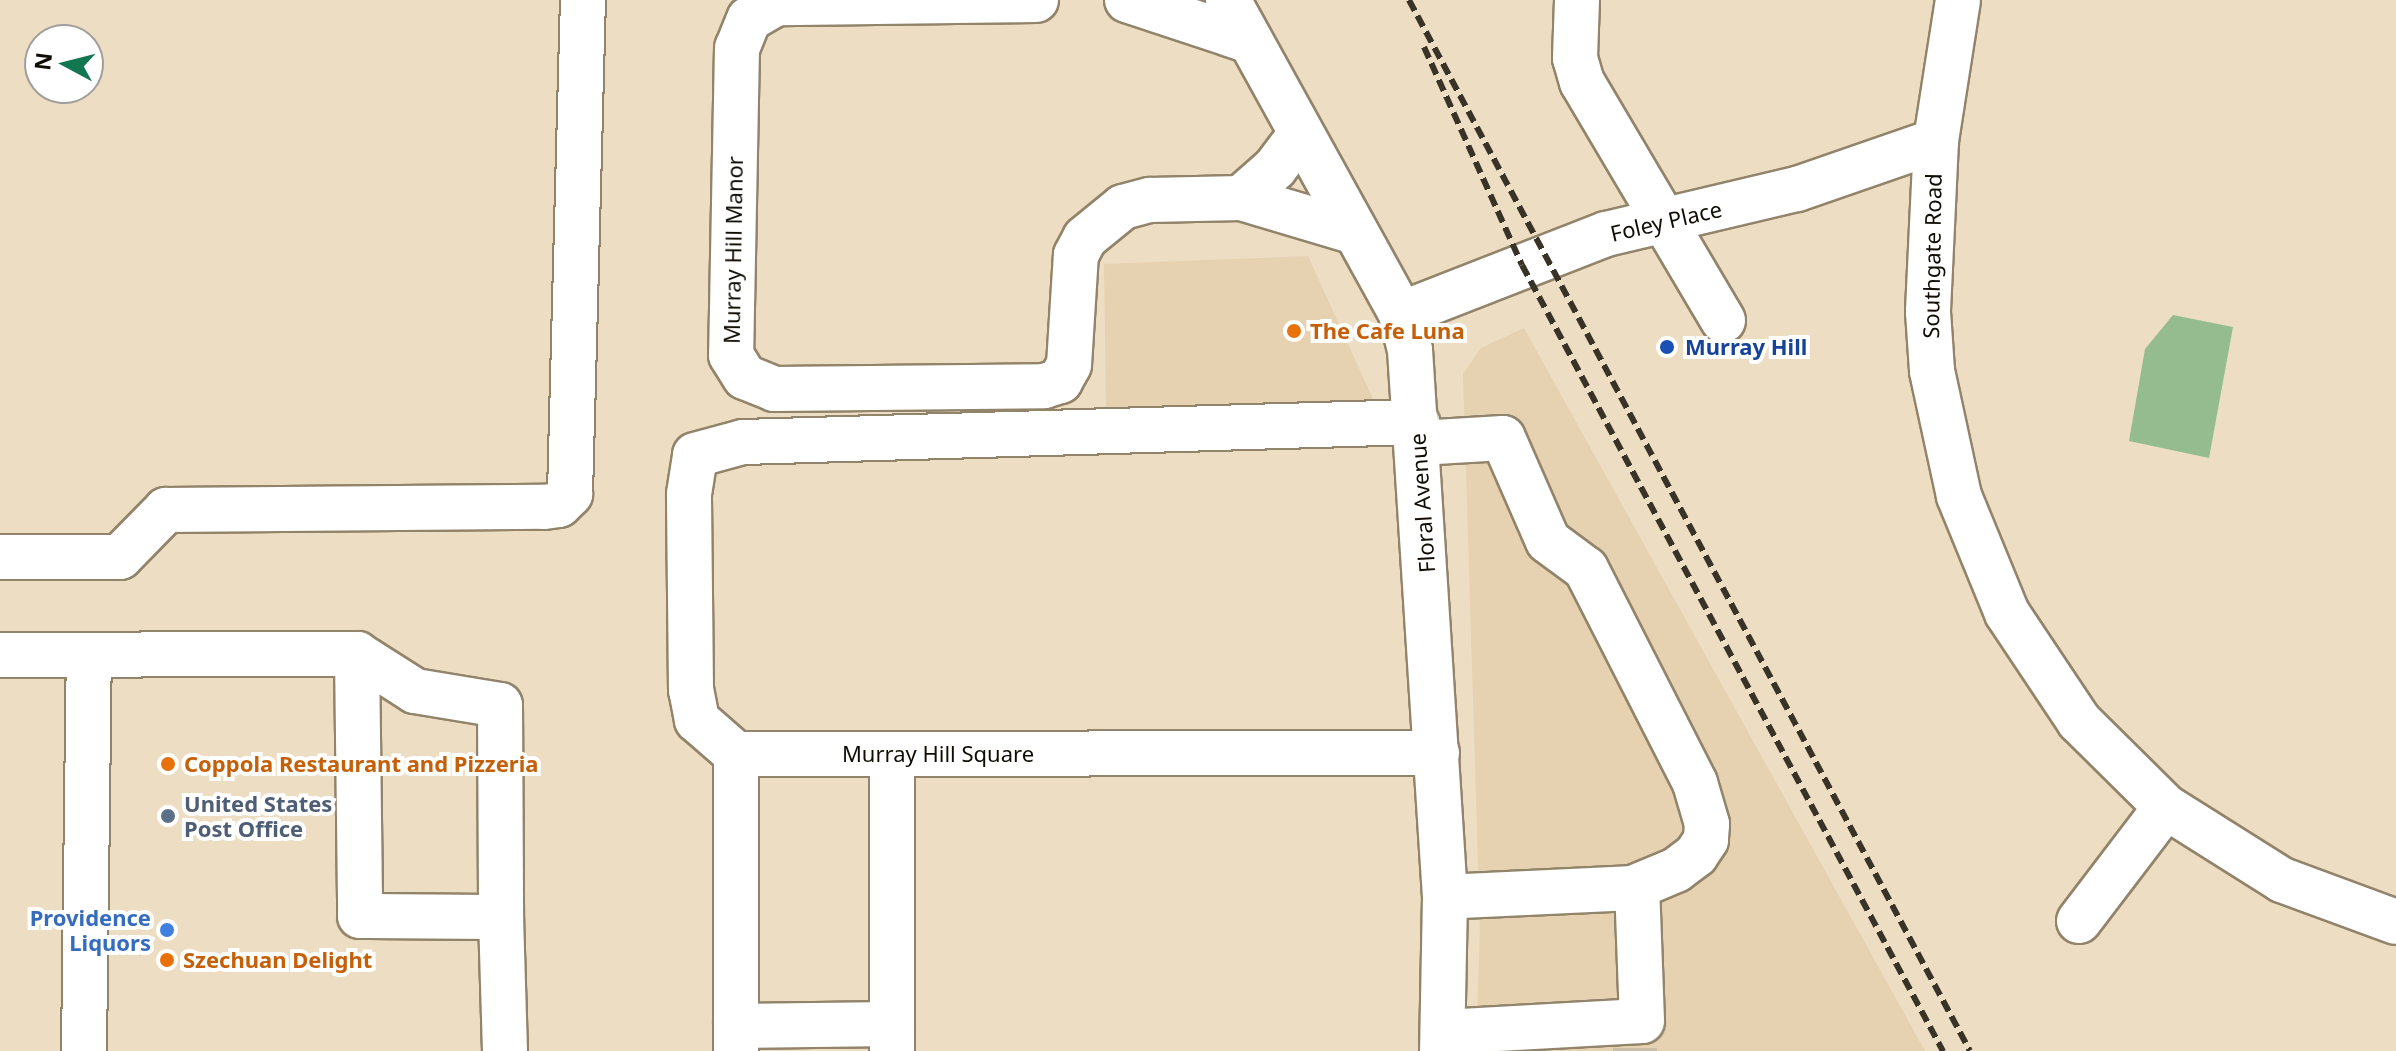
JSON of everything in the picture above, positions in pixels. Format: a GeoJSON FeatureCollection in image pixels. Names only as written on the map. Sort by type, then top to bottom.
{"type":"FeatureCollection","features":[{"type":"Feature","properties":{"kind":"street"},"geometry":{"type":"LineString","coordinates":[[0,557],[120,557],[166,510],[559,505],[570,494],[583,0]]}},
{"type":"Feature","properties":{"kind":"street","name":"Murray Hill Manor"},"geometry":{"type":"LineString","coordinates":[[1036,0],[777,3],[749,19],[737,48],[731,355],[745,377],[774,389],[1052,384],[1069,365],[1071,276],[1085,238],[1123,207],[1150,200],[1241,198],[1355,232]]}},
{"type":"Feature","properties":{"kind":"street"},"geometry":{"type":"LineString","coordinates":[[1127,0],[1250,41]]}},
{"type":"Feature","properties":{"kind":"street","name":"Floral Avenue"},"geometry":{"type":"LineString","coordinates":[[1228,0],[1299,136],[1401,314],[1418,432],[1437,753],[1445,897],[1442,1042]]}},
{"type":"Feature","properties":{"kind":"street"},"geometry":{"type":"LineString","coordinates":[[1577,0],[1575,58],[1582,82],[1723,320]]}},
{"type":"Feature","properties":{"kind":"street","name":"Southgate Road"},"geometry":{"type":"LineString","coordinates":[[1958,0],[1936,141],[1928,312],[1941,430],[1959,496],[2007,613],[2041,669],[2079,721],[2166,807],[2282,880],[2396,922]]}},
{"type":"Feature","properties":{"kind":"street"},"geometry":{"type":"LineString","coordinates":[[1241,198],[1275,168],[1299,136]]}},
{"type":"Feature","properties":{"kind":"street","name":"Foley Place"},"geometry":{"type":"LineString","coordinates":[[1401,314],[1591,239],[1797,189],[1936,141]]}},
{"type":"Feature","properties":{"kind":"street"},"geometry":{"type":"LineString","coordinates":[[892,754],[892,1038],[736,1038],[736,754],[697,720],[691,690],[689,494],[695,455],[743,442],[1418,432],[1503,438],[1548,541],[1586,569],[1695,783],[1707,824],[1706,840],[1676,870],[1637,887],[1445,897]]}},
{"type":"Feature","properties":{"kind":"street"},"geometry":{"type":"LineString","coordinates":[[357,654],[360,916],[501,917]]}},
{"type":"Feature","properties":{"kind":"street"},"geometry":{"type":"LineString","coordinates":[[0,655],[357,654],[415,691],[500,705],[505,1051]]}},
{"type":"Feature","properties":{"kind":"street"},"geometry":{"type":"LineString","coordinates":[[84,1051],[89,655]]}},
{"type":"Feature","properties":{"kind":"street","name":"Murray Hill Square"},"geometry":{"type":"LineString","coordinates":[[736,754],[1437,753]]}},
{"type":"Feature","properties":{"kind":"street"},"geometry":{"type":"LineString","coordinates":[[2079,921],[2166,807]]}},
{"type":"Feature","properties":{"kind":"street"},"geometry":{"type":"LineString","coordinates":[[1442,1042],[1624,1035],[1642,1021],[1637,887]]}},
{"type":"Feature","properties":{"kind":"shaded area"},"geometry":{"type":"Polygon","coordinates":[[[1308,256],[1378,410],[1106,414],[1104,264],[1308,256]]]}},
{"type":"Feature","properties":{"kind":"shaded area"},"geometry":{"type":"Polygon","coordinates":[[[1524,328],[1925,1051],[1476,1051],[1480,929],[1463,374],[1481,348],[1524,328]]]}},
{"type":"Feature","properties":{"kind":"green space"},"geometry":{"type":"Polygon","coordinates":[[[2173,315],[2233,327],[2209,458],[2129,441],[2145,349],[2173,315]]]}},
{"type":"Feature","properties":{"kind":"railway"},"geometry":{"type":"LineString","coordinates":[[1409,0],[1970,1051]]}},
{"type":"Feature","properties":{"kind":"railway"},"geometry":{"type":"LineString","coordinates":[[1424,47],[1522,265],[1943,1051]]}},
{"type":"Feature","properties":{"kind":"place","name":"The Cafe Luna"},"geometry":{"type":"Point","coordinates":[1294,331]}},
{"type":"Feature","properties":{"kind":"place","name":"Murray Hill"},"geometry":{"type":"Point","coordinates":[1667,347]}},
{"type":"Feature","properties":{"kind":"place","name":"Coppola Restaurant and Pizzeria"},"geometry":{"type":"Point","coordinates":[168,764]}},
{"type":"Feature","properties":{"kind":"place","name":"United States Post Office"},"geometry":{"type":"Point","coordinates":[168,816]}},
{"type":"Feature","properties":{"kind":"place","name":"Providence Liquors"},"geometry":{"type":"Point","coordinates":[167,930]}},
{"type":"Feature","properties":{"kind":"place","name":"Szechuan Delight"},"geometry":{"type":"Point","coordinates":[167,960]}}]}
